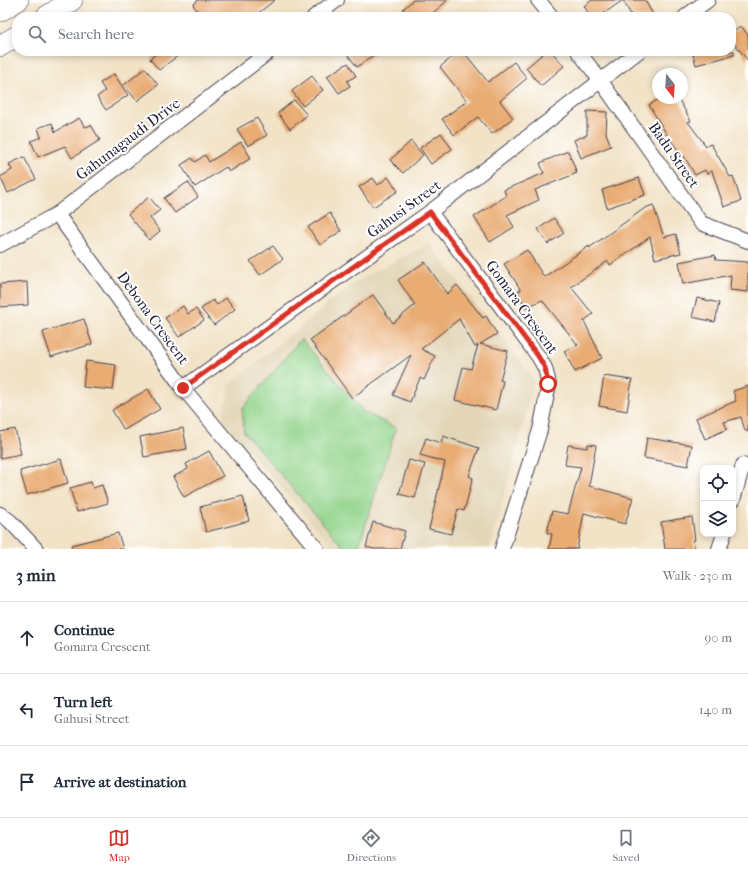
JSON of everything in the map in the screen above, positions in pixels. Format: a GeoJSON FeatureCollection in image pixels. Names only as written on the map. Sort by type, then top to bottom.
{"type":"FeatureCollection","features":[{"type":"Feature","properties":{"kind":"main road"},"geometry":{"type":"LineString","coordinates":[[0,11],[18,0]]}},
{"type":"Feature","properties":{"kind":"main road"},"geometry":{"type":"LineString","coordinates":[[54,12],[72,0]]}},
{"type":"Feature","properties":{"kind":"main road"},"geometry":{"type":"LineString","coordinates":[[0,46],[12,39]]}},
{"type":"Feature","properties":{"kind":"street"},"geometry":{"type":"LineString","coordinates":[[321,12],[337,0]]}},
{"type":"Feature","properties":{"kind":"street"},"geometry":{"type":"LineString","coordinates":[[538,0],[548,12]]}},
{"type":"Feature","properties":{"kind":"street"},"geometry":{"type":"LineString","coordinates":[[692,12],[708,0]]}},
{"type":"Feature","properties":{"kind":"street","name":"Gahunagaudi Drive"},"geometry":{"type":"LineString","coordinates":[[0,245],[57,214],[263,56]]}},
{"type":"Feature","properties":{"kind":"street","name":"Badu Street"},"geometry":{"type":"LineString","coordinates":[[582,56],[701,223],[746,239]]}},
{"type":"Feature","properties":{"kind":"street","name":"Gahusi Street"},"geometry":{"type":"LineString","coordinates":[[183,388],[430,212],[632,56]]}},
{"type":"Feature","properties":{"kind":"street","name":"Gomara Crescent"},"geometry":{"type":"LineString","coordinates":[[430,212],[545,368],[548,384],[540,430],[502,549]]}},
{"type":"Feature","properties":{"kind":"street","name":"Debona Crescent"},"geometry":{"type":"LineString","coordinates":[[57,214],[183,388],[317,549]]}},
{"type":"Feature","properties":{"kind":"street"},"geometry":{"type":"LineString","coordinates":[[736,490],[743,465]]}},
{"type":"Feature","properties":{"kind":"street"},"geometry":{"type":"LineString","coordinates":[[0,514],[10,522],[36,549]]}},
{"type":"Feature","properties":{"kind":"street"},"geometry":{"type":"LineString","coordinates":[[720,549],[723,537]]}},
{"type":"Feature","properties":{"kind":"shaded area"},"geometry":{"type":"Polygon","coordinates":[[[429,243],[535,380],[490,549],[335,549],[222,421],[230,384],[352,284],[429,243]]]}},
{"type":"Feature","properties":{"kind":"green space"},"geometry":{"type":"Polygon","coordinates":[[[301,339],[364,412],[396,428],[358,549],[345,549],[244,432],[242,409],[301,339]]]}},
{"type":"Feature","properties":{"kind":"building"},"geometry":{"type":"Polygon","coordinates":[[[198,0],[275,0],[259,12],[198,12],[193,5],[198,0]]]}},
{"type":"Feature","properties":{"kind":"building"},"geometry":{"type":"Polygon","coordinates":[[[413,0],[448,0],[434,12],[405,12],[403,9],[413,0]]]}},
{"type":"Feature","properties":{"kind":"building"},"geometry":{"type":"Polygon","coordinates":[[[592,0],[623,0],[606,12],[588,12],[584,6],[592,0]]]}},
{"type":"Feature","properties":{"kind":"building"},"geometry":{"type":"Polygon","coordinates":[[[623,0],[645,0],[651,12],[629,12],[623,0]]]}},
{"type":"Feature","properties":{"kind":"building"},"geometry":{"type":"Polygon","coordinates":[[[741,26],[748,35],[748,61],[736,45],[736,30],[741,26]]]}},
{"type":"Feature","properties":{"kind":"building"},"geometry":{"type":"Polygon","coordinates":[[[153,56],[177,56],[159,70],[150,59],[153,56]]]}},
{"type":"Feature","properties":{"kind":"building"},"geometry":{"type":"Polygon","coordinates":[[[349,56],[372,56],[357,67],[349,56]]]}},
{"type":"Feature","properties":{"kind":"building"},"geometry":{"type":"Polygon","coordinates":[[[454,56],[467,56],[488,82],[514,62],[527,78],[500,101],[513,118],[492,134],[478,117],[454,135],[442,119],[467,101],[440,67],[454,56]]]}},
{"type":"Feature","properties":{"kind":"building"},"geometry":{"type":"Polygon","coordinates":[[[540,56],[555,56],[564,66],[541,86],[526,68],[540,56]]]}},
{"type":"Feature","properties":{"kind":"building"},"geometry":{"type":"Polygon","coordinates":[[[693,56],[730,56],[696,65],[693,56]]]}},
{"type":"Feature","properties":{"kind":"building"},"geometry":{"type":"Polygon","coordinates":[[[348,63],[356,76],[347,81],[350,86],[339,93],[327,76],[348,63]]]}},
{"type":"Feature","properties":{"kind":"building"},"geometry":{"type":"Polygon","coordinates":[[[145,68],[158,85],[137,101],[124,85],[145,68]]]}},
{"type":"Feature","properties":{"kind":"building"},"geometry":{"type":"Polygon","coordinates":[[[114,74],[128,95],[106,110],[97,97],[105,91],[100,83],[114,74]]]}},
{"type":"Feature","properties":{"kind":"building"},"geometry":{"type":"Polygon","coordinates":[[[312,76],[323,90],[303,106],[292,91],[312,76]]]}},
{"type":"Feature","properties":{"kind":"building"},"geometry":{"type":"Polygon","coordinates":[[[294,100],[307,115],[290,129],[278,113],[294,100]]]}},
{"type":"Feature","properties":{"kind":"building"},"geometry":{"type":"Polygon","coordinates":[[[652,103],[681,104],[691,121],[688,122],[706,146],[711,144],[730,177],[733,176],[741,201],[724,207],[712,171],[707,174],[705,170],[695,175],[684,156],[683,157],[669,138],[649,105],[652,103]]]}},
{"type":"Feature","properties":{"kind":"building"},"geometry":{"type":"Polygon","coordinates":[[[587,111],[607,112],[606,133],[611,146],[581,158],[574,140],[587,135],[587,111]]]}},
{"type":"Feature","properties":{"kind":"building"},"geometry":{"type":"Polygon","coordinates":[[[79,118],[85,127],[91,125],[100,140],[72,158],[65,146],[38,157],[31,141],[41,137],[38,128],[52,123],[55,132],[79,118]]]}},
{"type":"Feature","properties":{"kind":"building"},"geometry":{"type":"Polygon","coordinates":[[[257,118],[267,135],[248,146],[237,129],[257,118]]]}},
{"type":"Feature","properties":{"kind":"building"},"geometry":{"type":"Polygon","coordinates":[[[441,133],[452,149],[431,164],[420,148],[441,133]]]}},
{"type":"Feature","properties":{"kind":"building"},"geometry":{"type":"Polygon","coordinates":[[[411,141],[423,155],[403,173],[390,160],[411,141]]]}},
{"type":"Feature","properties":{"kind":"building"},"geometry":{"type":"Polygon","coordinates":[[[241,142],[251,158],[229,172],[226,167],[195,187],[181,165],[192,158],[195,162],[205,155],[209,162],[241,142]]]}},
{"type":"Feature","properties":{"kind":"building"},"geometry":{"type":"Polygon","coordinates":[[[568,151],[577,173],[535,190],[539,200],[507,215],[514,227],[490,242],[474,217],[506,196],[504,190],[544,173],[540,163],[568,151]]]}},
{"type":"Feature","properties":{"kind":"building"},"geometry":{"type":"Polygon","coordinates":[[[24,157],[36,179],[8,193],[0,177],[12,170],[9,164],[24,157]]]}},
{"type":"Feature","properties":{"kind":"building"},"geometry":{"type":"Polygon","coordinates":[[[388,177],[398,191],[373,207],[359,187],[373,178],[378,185],[388,177]]]}},
{"type":"Feature","properties":{"kind":"building"},"geometry":{"type":"Polygon","coordinates":[[[639,178],[645,195],[607,208],[602,190],[639,178]]]}},
{"type":"Feature","properties":{"kind":"building"},"geometry":{"type":"Polygon","coordinates":[[[188,182],[198,197],[175,213],[164,198],[188,182]]]}},
{"type":"Feature","properties":{"kind":"building"},"geometry":{"type":"Polygon","coordinates":[[[149,197],[160,210],[150,218],[160,231],[149,240],[128,214],[149,197]]]}},
{"type":"Feature","properties":{"kind":"building"},"geometry":{"type":"Polygon","coordinates":[[[653,205],[664,237],[676,234],[681,253],[655,259],[650,237],[610,265],[608,261],[571,287],[593,314],[584,321],[602,358],[575,372],[564,351],[578,345],[542,300],[525,308],[518,291],[521,290],[504,264],[527,250],[544,277],[589,246],[589,248],[645,208],[653,205]]]}},
{"type":"Feature","properties":{"kind":"building"},"geometry":{"type":"Polygon","coordinates":[[[330,213],[341,231],[320,245],[308,227],[330,213]]]}},
{"type":"Feature","properties":{"kind":"building"},"geometry":{"type":"Polygon","coordinates":[[[554,218],[564,233],[548,244],[538,229],[554,218]]]}},
{"type":"Feature","properties":{"kind":"building"},"geometry":{"type":"Polygon","coordinates":[[[273,246],[283,259],[260,275],[250,261],[273,246]]]}},
{"type":"Feature","properties":{"kind":"building"},"geometry":{"type":"Polygon","coordinates":[[[715,255],[716,260],[748,262],[748,292],[730,290],[731,275],[683,284],[679,262],[715,255]]]}},
{"type":"Feature","properties":{"kind":"building"},"geometry":{"type":"Polygon","coordinates":[[[425,262],[447,294],[457,285],[483,318],[486,316],[497,334],[480,344],[508,351],[500,380],[503,381],[496,410],[455,400],[463,367],[471,369],[478,345],[475,347],[459,319],[421,349],[435,356],[424,380],[420,378],[410,402],[393,395],[411,355],[352,398],[310,340],[373,295],[393,323],[415,305],[398,280],[425,262]]]}},
{"type":"Feature","properties":{"kind":"building"},"geometry":{"type":"Polygon","coordinates":[[[27,282],[28,305],[0,307],[0,284],[27,282]]]}},
{"type":"Feature","properties":{"kind":"building"},"geometry":{"type":"Polygon","coordinates":[[[226,298],[235,309],[214,325],[201,309],[213,300],[217,305],[226,298]]]}},
{"type":"Feature","properties":{"kind":"building"},"geometry":{"type":"Polygon","coordinates":[[[697,298],[719,303],[715,322],[692,317],[697,298]]]}},
{"type":"Feature","properties":{"kind":"building"},"geometry":{"type":"Polygon","coordinates":[[[183,306],[188,314],[196,309],[204,320],[179,337],[165,318],[183,306]]]}},
{"type":"Feature","properties":{"kind":"building"},"geometry":{"type":"Polygon","coordinates":[[[84,319],[92,344],[51,357],[43,332],[84,319]]]}},
{"type":"Feature","properties":{"kind":"building"},"geometry":{"type":"Polygon","coordinates":[[[86,361],[116,365],[113,390],[83,387],[86,361]]]}},
{"type":"Feature","properties":{"kind":"building"},"geometry":{"type":"Polygon","coordinates":[[[604,376],[632,380],[627,411],[599,406],[604,376]]]}},
{"type":"Feature","properties":{"kind":"building"},"geometry":{"type":"Polygon","coordinates":[[[748,386],[748,431],[745,431],[741,417],[724,422],[727,429],[705,439],[696,418],[736,401],[733,391],[748,386]]]}},
{"type":"Feature","properties":{"kind":"building"},"geometry":{"type":"Polygon","coordinates":[[[148,389],[160,409],[124,430],[112,410],[148,389]]]}},
{"type":"Feature","properties":{"kind":"building"},"geometry":{"type":"Polygon","coordinates":[[[183,428],[187,449],[144,457],[140,437],[183,428]]]}},
{"type":"Feature","properties":{"kind":"building"},"geometry":{"type":"Polygon","coordinates":[[[15,429],[21,454],[0,458],[0,432],[15,429]]]}},
{"type":"Feature","properties":{"kind":"building"},"geometry":{"type":"Polygon","coordinates":[[[443,436],[479,448],[469,476],[473,478],[464,511],[458,509],[451,534],[429,529],[445,462],[420,455],[426,438],[441,443],[443,436]]]}},
{"type":"Feature","properties":{"kind":"building"},"geometry":{"type":"Polygon","coordinates":[[[647,438],[692,445],[688,466],[644,458],[647,438]]]}},
{"type":"Feature","properties":{"kind":"building"},"geometry":{"type":"Polygon","coordinates":[[[588,444],[596,445],[589,486],[633,498],[625,524],[584,513],[577,549],[549,549],[552,534],[547,533],[552,511],[568,514],[581,467],[565,465],[568,445],[587,448],[588,444]]]}},
{"type":"Feature","properties":{"kind":"building"},"geometry":{"type":"Polygon","coordinates":[[[209,451],[223,476],[184,497],[173,477],[188,469],[186,464],[209,451]]]}},
{"type":"Feature","properties":{"kind":"building"},"geometry":{"type":"Polygon","coordinates":[[[61,459],[68,483],[27,495],[20,471],[61,459]]]}},
{"type":"Feature","properties":{"kind":"building"},"geometry":{"type":"Polygon","coordinates":[[[409,460],[425,464],[415,498],[399,494],[409,460]]]}},
{"type":"Feature","properties":{"kind":"building"},"geometry":{"type":"Polygon","coordinates":[[[91,482],[93,488],[102,485],[108,503],[77,512],[70,488],[91,482]]]}},
{"type":"Feature","properties":{"kind":"building"},"geometry":{"type":"Polygon","coordinates":[[[243,496],[249,521],[206,532],[200,507],[243,496]]]}},
{"type":"Feature","properties":{"kind":"building"},"geometry":{"type":"Polygon","coordinates":[[[692,517],[695,549],[665,549],[661,522],[692,517]]]}},
{"type":"Feature","properties":{"kind":"building"},"geometry":{"type":"Polygon","coordinates":[[[373,522],[405,531],[400,549],[374,549],[366,547],[373,522]]]}},
{"type":"Feature","properties":{"kind":"building"},"geometry":{"type":"Polygon","coordinates":[[[118,533],[123,549],[72,549],[71,545],[118,533]]]}},
{"type":"Feature","properties":{"kind":"route"},"geometry":{"type":"LineString","coordinates":[[183,388],[430,212],[538,356],[545,368],[548,384]]}}]}
